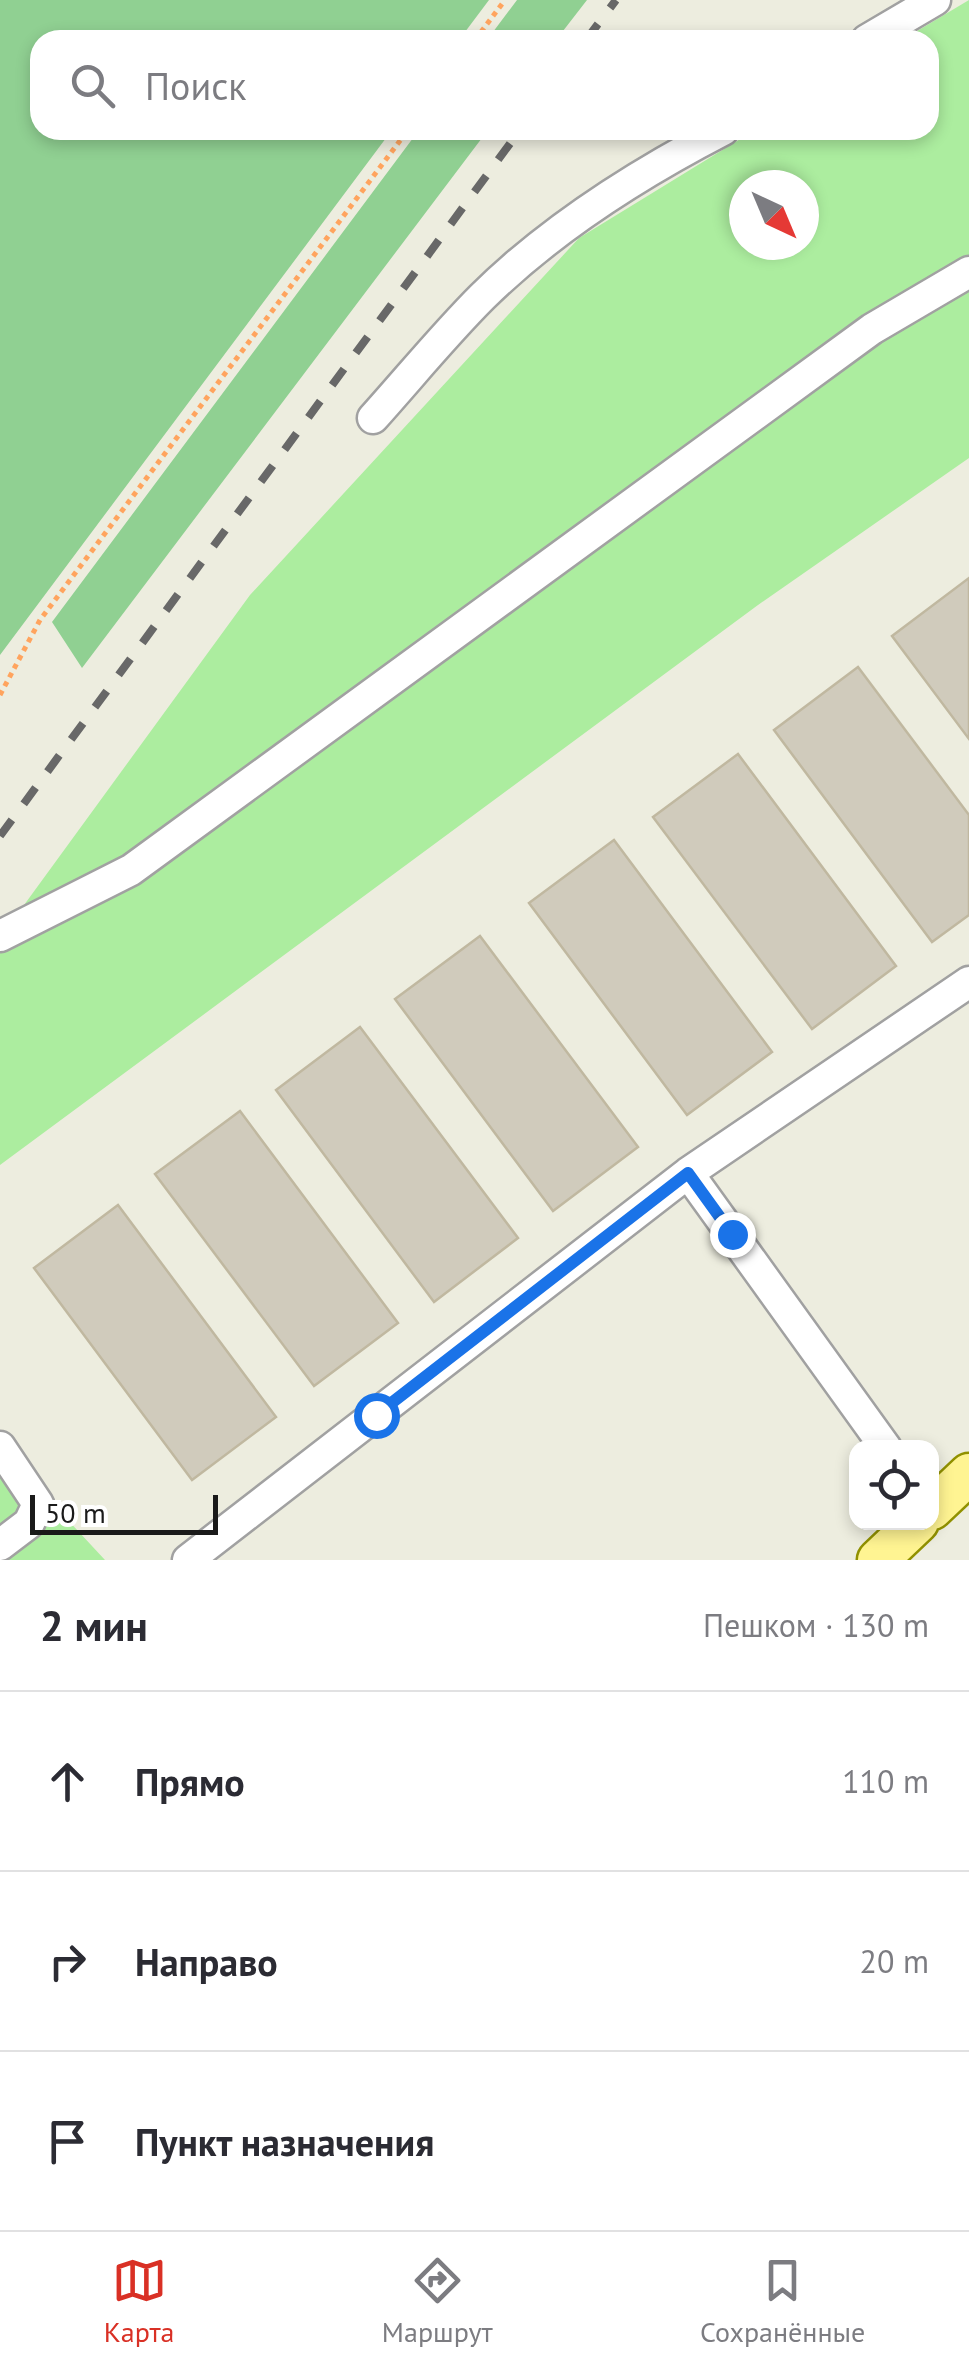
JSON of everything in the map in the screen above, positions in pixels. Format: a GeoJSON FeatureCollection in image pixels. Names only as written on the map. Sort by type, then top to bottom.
{"type":"FeatureCollection","features":[{"type":"Feature","properties":{"kind":"main road"},"geometry":{"type":"LineString","coordinates":[[939,1503],[969,1474]]}},
{"type":"Feature","properties":{"kind":"main road"},"geometry":{"type":"LineString","coordinates":[[878,1560],[910,1530]]}},
{"type":"Feature","properties":{"kind":"lane"},"geometry":{"type":"LineString","coordinates":[[884,30],[935,0]]}},
{"type":"Feature","properties":{"kind":"lane"},"geometry":{"type":"LineString","coordinates":[[372,418],[483,296],[579,215],[666,159],[703,140]]}},
{"type":"Feature","properties":{"kind":"lane"},"geometry":{"type":"LineString","coordinates":[[0,936],[130,870],[872,329],[969,272]]}},
{"type":"Feature","properties":{"kind":"lane"},"geometry":{"type":"LineString","coordinates":[[188,1560],[688,1173],[969,982]]}},
{"type":"Feature","properties":{"kind":"lane"},"geometry":{"type":"LineString","coordinates":[[688,1173],[880,1440]]}},
{"type":"Feature","properties":{"kind":"lane"},"geometry":{"type":"LineString","coordinates":[[0,1447],[38,1504],[29,1524],[0,1545]]}},
{"type":"Feature","properties":{"kind":"path"},"geometry":{"type":"LineString","coordinates":[[482,30],[505,0]]}},
{"type":"Feature","properties":{"kind":"path"},"geometry":{"type":"LineString","coordinates":[[0,695],[40,620],[400,140]]}},
{"type":"Feature","properties":{"kind":"green space"},"geometry":{"type":"Polygon","coordinates":[[[0,0],[489,0],[466,30],[30,30],[30,140],[385,140],[0,655],[0,0]]]}},
{"type":"Feature","properties":{"kind":"green space"},"geometry":{"type":"Polygon","coordinates":[[[517,0],[587,0],[564,30],[494,30],[517,0]]]}},
{"type":"Feature","properties":{"kind":"green space"},"geometry":{"type":"Polygon","coordinates":[[[969,0],[969,458],[758,605],[0,1165],[0,938],[250,595],[579,238],[739,140],[939,140],[939,30],[919,30],[969,0]]]}},
{"type":"Feature","properties":{"kind":"green space"},"geometry":{"type":"Polygon","coordinates":[[[412,140],[480,140],[82,668],[52,622],[412,140]]]}},
{"type":"Feature","properties":{"kind":"green space"},"geometry":{"type":"Polygon","coordinates":[[[0,1447],[105,1560],[0,1560],[0,1447]]]}},
{"type":"Feature","properties":{"kind":"building"},"geometry":{"type":"Polygon","coordinates":[[[969,578],[969,739],[892,636],[969,578]]]}},
{"type":"Feature","properties":{"kind":"building"},"geometry":{"type":"Polygon","coordinates":[[[858,667],[969,815],[969,915],[932,942],[774,730],[858,667]]]}},
{"type":"Feature","properties":{"kind":"building"},"geometry":{"type":"Polygon","coordinates":[[[738,754],[896,966],[812,1029],[653,817],[738,754]]]}},
{"type":"Feature","properties":{"kind":"building"},"geometry":{"type":"Polygon","coordinates":[[[614,840],[772,1052],[687,1115],[529,903],[614,840]]]}},
{"type":"Feature","properties":{"kind":"building"},"geometry":{"type":"Polygon","coordinates":[[[480,936],[638,1147],[553,1211],[395,999],[480,936]]]}},
{"type":"Feature","properties":{"kind":"building"},"geometry":{"type":"Polygon","coordinates":[[[360,1027],[518,1238],[434,1302],[276,1090],[360,1027]]]}},
{"type":"Feature","properties":{"kind":"building"},"geometry":{"type":"Polygon","coordinates":[[[240,1111],[398,1323],[314,1386],[155,1174],[240,1111]]]}},
{"type":"Feature","properties":{"kind":"building"},"geometry":{"type":"Polygon","coordinates":[[[118,1205],[276,1417],[192,1480],[34,1268],[118,1205]]]}},
{"type":"Feature","properties":{"kind":"railway"},"geometry":{"type":"LineString","coordinates":[[594,30],[616,0]]}},
{"type":"Feature","properties":{"kind":"railway"},"geometry":{"type":"LineString","coordinates":[[0,836],[513,140]]}},
{"type":"Feature","properties":{"kind":"route"},"geometry":{"type":"LineString","coordinates":[[376,1415],[688,1173],[732,1234]]}}]}
